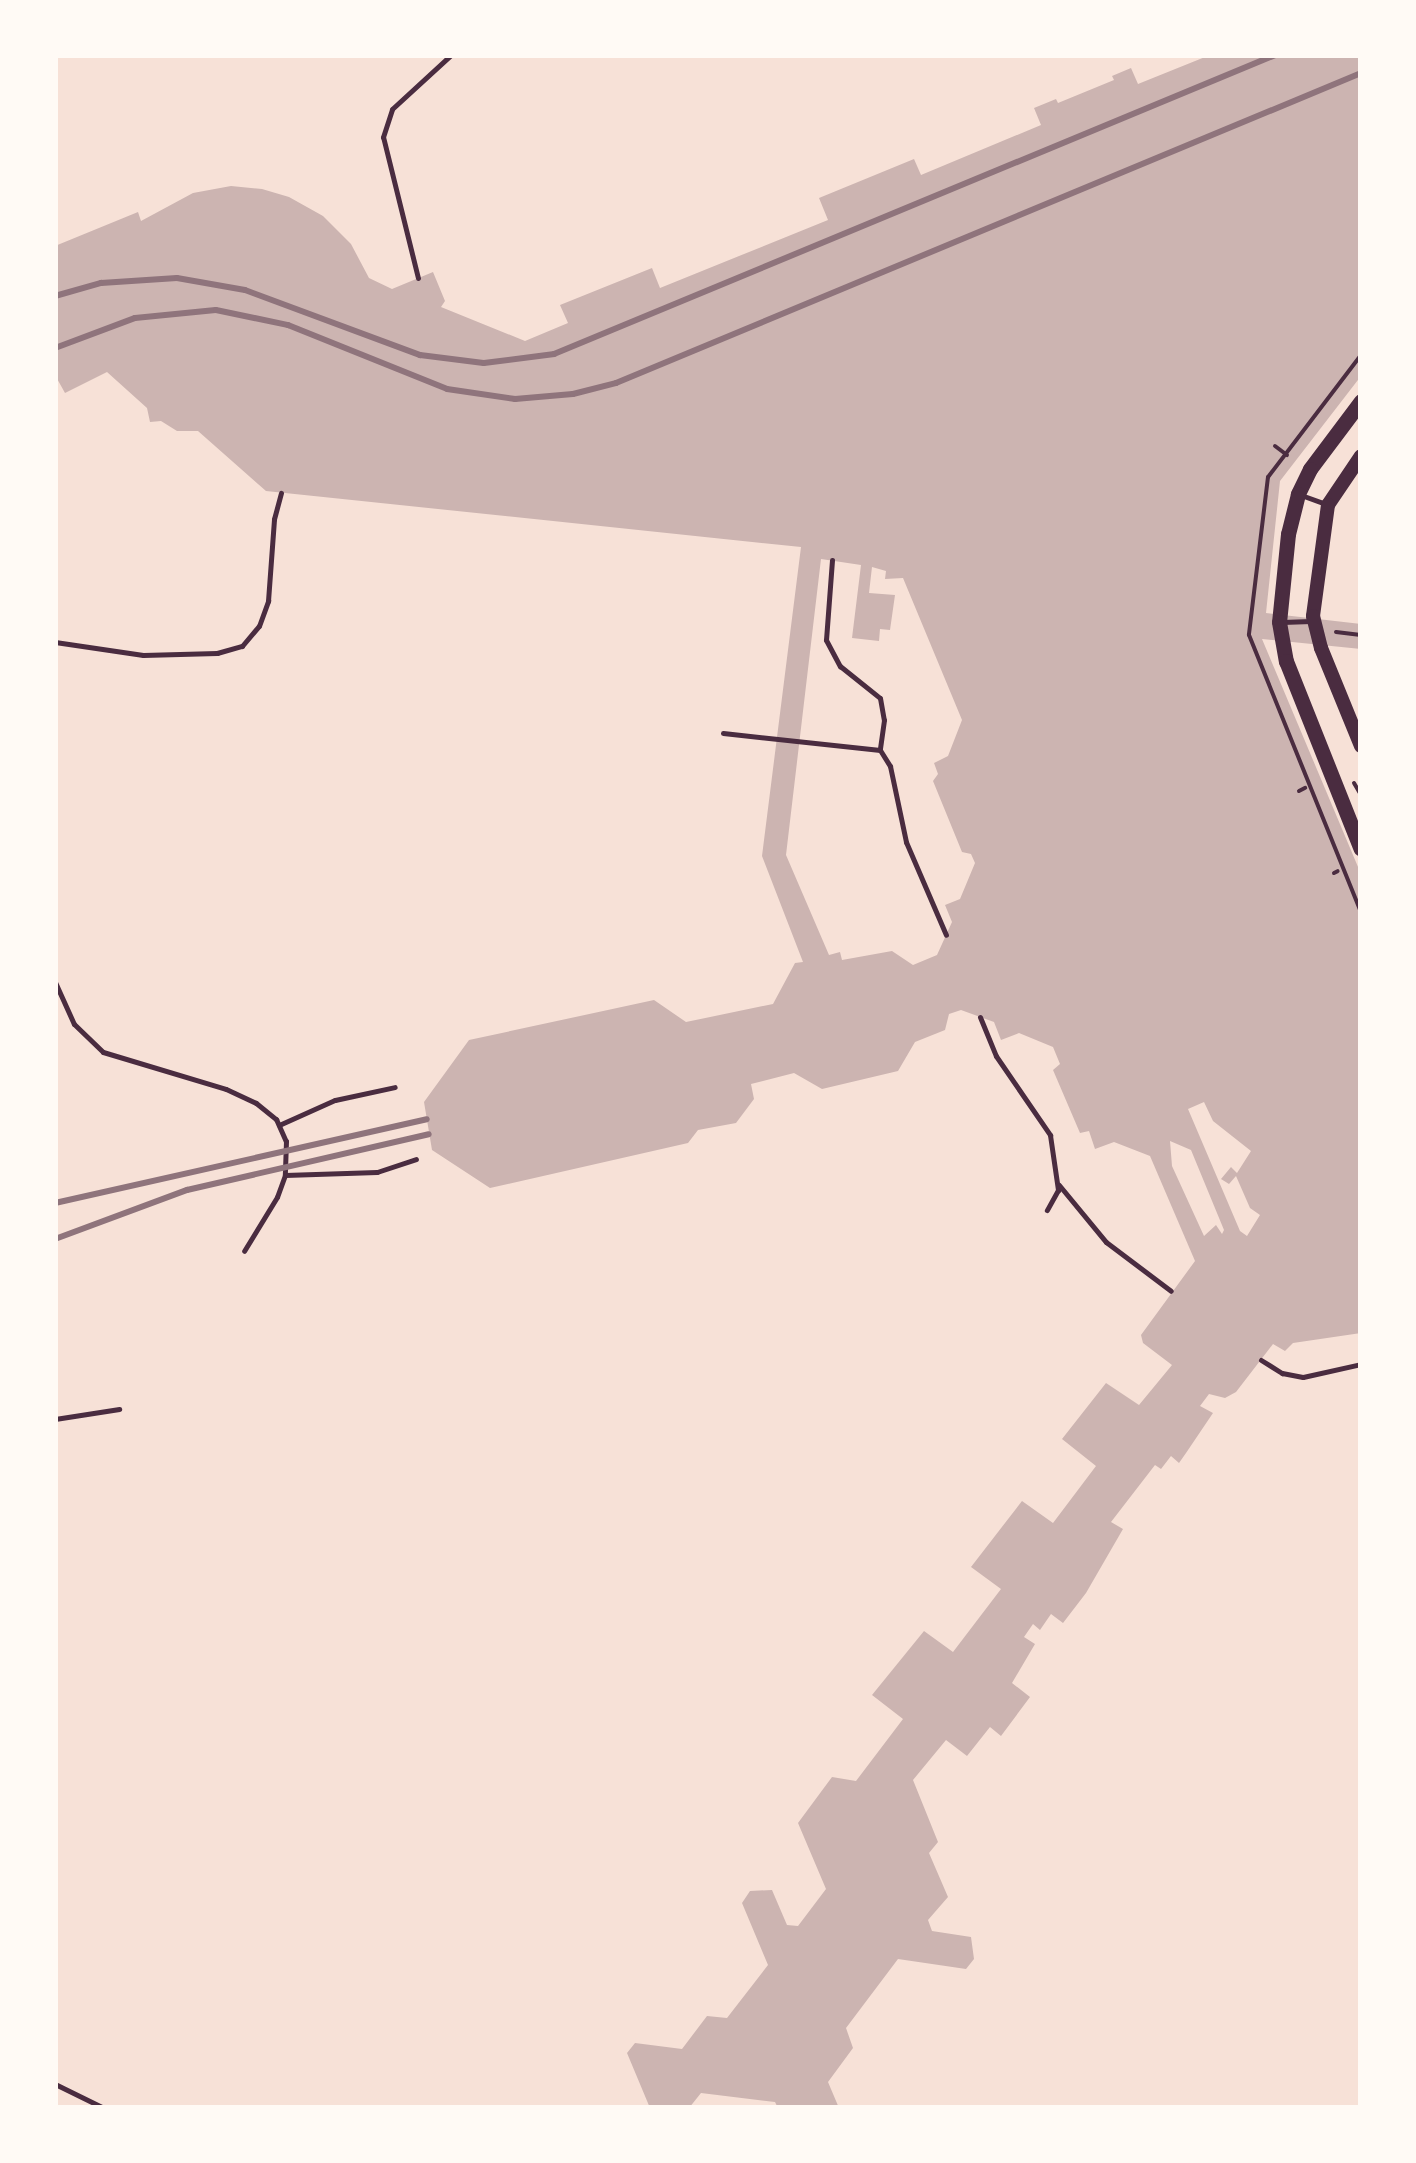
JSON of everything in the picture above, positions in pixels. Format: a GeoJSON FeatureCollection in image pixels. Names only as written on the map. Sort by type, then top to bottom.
{"type":"FeatureCollection","features":[{"type":"Feature","properties":{"kind":"main road"},"geometry":{"type":"LineString","coordinates":[[1361,401],[1310,469],[1298,494],[1288,534],[1279,622],[1286,661],[1361,849]]}},
{"type":"Feature","properties":{"kind":"main road"},"geometry":{"type":"LineString","coordinates":[[1361,456],[1328,505],[1314,621],[1355,716],[1361,746]]}},
{"type":"Feature","properties":{"kind":"lane"},"geometry":{"type":"LineString","coordinates":[[418,278],[383,137],[392,109],[451,55]]}},
{"type":"Feature","properties":{"kind":"lane"},"geometry":{"type":"LineString","coordinates":[[55,642],[143,655],[217,653],[242,646],[259,626],[268,601],[280,493]]}},
{"type":"Feature","properties":{"kind":"lane"},"geometry":{"type":"LineString","coordinates":[[1298,494],[1328,505]]}},
{"type":"Feature","properties":{"kind":"lane"},"geometry":{"type":"LineString","coordinates":[[832,560],[826,640],[840,666],[880,698],[884,720],[880,750],[889,762],[906,842],[946,936]]}},
{"type":"Feature","properties":{"kind":"lane"},"geometry":{"type":"LineString","coordinates":[[1279,622],[1314,621]]}},
{"type":"Feature","properties":{"kind":"lane"},"geometry":{"type":"LineString","coordinates":[[723,733],[880,750]]}},
{"type":"Feature","properties":{"kind":"lane"},"geometry":{"type":"LineString","coordinates":[[55,982],[74,1024],[103,1052],[226,1090],[256,1103],[280,1124],[286,1141],[278,1198],[244,1251]]}},
{"type":"Feature","properties":{"kind":"lane"},"geometry":{"type":"LineString","coordinates":[[980,1017],[996,1056],[1047,1128],[1058,1185],[1106,1242],[1171,1291]]}},
{"type":"Feature","properties":{"kind":"lane"},"geometry":{"type":"LineString","coordinates":[[280,1124],[336,1100],[395,1087]]}},
{"type":"Feature","properties":{"kind":"lane"},"geometry":{"type":"LineString","coordinates":[[284,1175],[376,1172],[416,1160]]}},
{"type":"Feature","properties":{"kind":"lane"},"geometry":{"type":"LineString","coordinates":[[1047,1210],[1058,1185]]}},
{"type":"Feature","properties":{"kind":"lane"},"geometry":{"type":"LineString","coordinates":[[1261,1360],[1282,1373],[1303,1377],[1361,1364]]}},
{"type":"Feature","properties":{"kind":"lane"},"geometry":{"type":"LineString","coordinates":[[55,1420],[119,1409]]}},
{"type":"Feature","properties":{"kind":"lane"},"geometry":{"type":"LineString","coordinates":[[55,2084],[104,2108]]}},
{"type":"Feature","properties":{"kind":"path"},"geometry":{"type":"LineString","coordinates":[[1275,446],[1288,456]]}},
{"type":"Feature","properties":{"kind":"path"},"geometry":{"type":"LineString","coordinates":[[1250,524],[1264,525]]}},
{"type":"Feature","properties":{"kind":"path"},"geometry":{"type":"LineString","coordinates":[[1241,610],[1250,610]]}},
{"type":"Feature","properties":{"kind":"path"},"geometry":{"type":"LineString","coordinates":[[1296,782],[1304,778]]}},
{"type":"Feature","properties":{"kind":"path"},"geometry":{"type":"LineString","coordinates":[[1336,880],[1345,876]]}},
{"type":"Feature","properties":{"kind":"building"},"geometry":{"type":"Polygon","coordinates":[[[1210,55],[1361,55],[1361,376],[1280,481],[1266,613],[1361,624],[1361,649],[1262,639],[1361,874],[1361,1333],[1293,1343],[1285,1351],[1273,1344],[1236,1392],[1225,1398],[1209,1394],[1200,1406],[1213,1413],[1179,1463],[1171,1456],[1161,1469],[1155,1465],[1111,1522],[1123,1529],[1086,1593],[1063,1623],[1051,1614],[1040,1630],[1033,1624],[1024,1637],[1035,1644],[1012,1683],[1030,1697],[1001,1736],[990,1727],[967,1756],[946,1740],[913,1780],[938,1842],[929,1853],[948,1897],[928,1920],[932,1931],[971,1937],[974,1959],[966,1969],[898,1959],[846,2028],[853,2048],[828,2082],[839,2108],[778,2108],[775,2102],[701,2093],[689,2108],[650,2108],[627,2053],[635,2043],[682,2049],[707,2016],[727,2018],[768,1965],[742,1903],[750,1891],[772,1890],[787,1925],[798,1926],[826,1889],[798,1823],[832,1777],[856,1781],[903,1719],[872,1695],[924,1631],[953,1652],[1001,1589],[971,1567],[1022,1501],[1053,1523],[1096,1466],[1062,1439],[1106,1383],[1139,1405],[1172,1365],[1143,1343],[1141,1335],[1195,1261],[1150,1156],[1114,1142],[1095,1149],[1089,1131],[1080,1133],[1053,1070],[1060,1064],[1053,1047],[1019,1033],[1001,1040],[994,1022],[961,1010],[949,1014],[945,1030],[915,1042],[898,1071],[822,1089],[794,1073],[751,1084],[754,1099],[736,1123],[698,1130],[688,1143],[490,1188],[432,1150],[424,1102],[469,1040],[654,1000],[686,1022],[773,1004],[795,963],[803,962],[762,856],[801,547],[266,491],[198,431],[177,431],[161,421],[150,422],[147,408],[107,372],[65,393],[55,375],[55,246],[138,212],[141,221],[193,193],[231,186],[262,189],[289,197],[323,216],[351,244],[369,278],[392,289],[433,272],[445,301],[441,307],[525,341],[568,323],[560,305],[652,268],[660,288],[828,220],[819,198],[914,159],[921,175],[1041,125],[1034,108],[1056,99],[1058,103],[1114,80],[1112,76],[1131,68],[1138,84],[1210,55]],[[821,559],[786,855],[829,955],[840,952],[842,960],[892,951],[913,965],[937,955],[952,922],[945,905],[960,899],[975,863],[971,854],[962,852],[933,781],[938,774],[934,763],[948,756],[962,720],[903,578],[885,579],[886,571],[872,567],[869,593],[895,595],[890,630],[880,629],[879,641],[852,638],[861,565],[821,559]],[[1204,1102],[1188,1109],[1240,1231],[1247,1236],[1260,1215],[1250,1208],[1236,1176],[1229,1184],[1221,1179],[1231,1167],[1237,1173],[1251,1151],[1213,1121],[1204,1102]],[[1170,1141],[1172,1166],[1204,1236],[1216,1225],[1222,1234],[1224,1230],[1191,1150],[1170,1141]]]}},
{"type":"Feature","properties":{"kind":"railway"},"geometry":{"type":"LineString","coordinates":[[55,296],[101,283],[177,278],[245,290],[420,355],[484,363],[554,354],[1275,55]]}},
{"type":"Feature","properties":{"kind":"railway"},"geometry":{"type":"LineString","coordinates":[[55,348],[135,318],[216,310],[288,325],[447,389],[515,399],[573,394],[616,383],[1361,73]]}},
{"type":"Feature","properties":{"kind":"railway"},"geometry":{"type":"LineString","coordinates":[[55,1203],[427,1119]]}},
{"type":"Feature","properties":{"kind":"railway"},"geometry":{"type":"LineString","coordinates":[[55,1239],[187,1190],[429,1134]]}}]}
